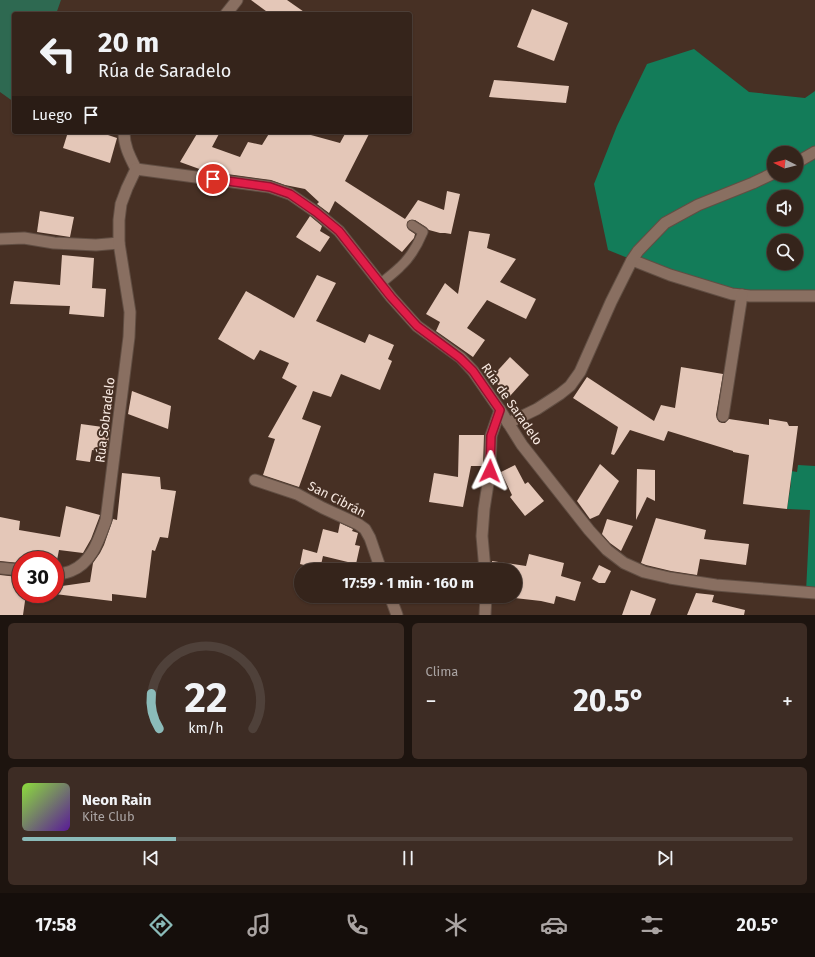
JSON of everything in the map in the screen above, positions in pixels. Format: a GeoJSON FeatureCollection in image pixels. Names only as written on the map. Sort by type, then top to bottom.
{"type":"FeatureCollection","features":[{"type":"Feature","properties":{"kind":"street"},"geometry":{"type":"LineString","coordinates":[[228,12],[237,0]]}},
{"type":"Feature","properties":{"kind":"street"},"geometry":{"type":"LineString","coordinates":[[124,134],[128,154],[136,169]]}},
{"type":"Feature","properties":{"kind":"street"},"geometry":{"type":"LineString","coordinates":[[803,159],[815,152]]}},
{"type":"Feature","properties":{"kind":"street","name":"Rúa Sobradelo"},"geometry":{"type":"LineString","coordinates":[[64,573],[71,571],[84,563],[98,543],[106,520],[129,337],[130,312],[119,243],[119,220],[121,204],[136,169]]}},
{"type":"Feature","properties":{"kind":"street","name":"Rúa de Saradelo"},"geometry":{"type":"LineString","coordinates":[[136,169],[270,187],[290,194],[316,212],[339,231],[380,284],[417,326],[460,358],[473,371],[522,445],[589,530],[607,550],[624,563],[644,572],[670,578],[716,585],[815,594]]}},
{"type":"Feature","properties":{"kind":"street"},"geometry":{"type":"LineString","coordinates":[[508,423],[537,408],[570,386],[580,372],[611,302],[632,260],[638,251],[664,224],[698,205],[767,176]]}},
{"type":"Feature","properties":{"kind":"street"},"geometry":{"type":"LineString","coordinates":[[0,239],[24,238],[54,243],[96,245],[119,243]]}},
{"type":"Feature","properties":{"kind":"street"},"geometry":{"type":"LineString","coordinates":[[632,260],[670,275],[732,294],[815,296]]}},
{"type":"Feature","properties":{"kind":"street"},"geometry":{"type":"LineString","coordinates":[[723,416],[742,295]]}},
{"type":"Feature","properties":{"kind":"street"},"geometry":{"type":"LineString","coordinates":[[484,563],[482,536],[484,509],[490,471],[491,436],[500,410]]}},
{"type":"Feature","properties":{"kind":"street","name":"San Cibrán"},"geometry":{"type":"LineString","coordinates":[[255,480],[297,494],[362,526],[370,538],[379,563]]}},
{"type":"Feature","properties":{"kind":"street"},"geometry":{"type":"LineString","coordinates":[[0,568],[12,569]]}},
{"type":"Feature","properties":{"kind":"street"},"geometry":{"type":"LineString","coordinates":[[393,603],[397,615]]}},
{"type":"Feature","properties":{"kind":"street"},"geometry":{"type":"LineString","coordinates":[[485,615],[486,603]]}},
{"type":"Feature","properties":{"kind":"lane"},"geometry":{"type":"LineString","coordinates":[[380,284],[408,259],[420,240],[423,232],[412,225]]}},
{"type":"Feature","properties":{"kind":"green space"},"geometry":{"type":"Polygon","coordinates":[[[0,0],[61,0],[57,12],[12,12],[12,101],[0,92],[0,0]]]}},
{"type":"Feature","properties":{"kind":"green space"},"geometry":{"type":"Polygon","coordinates":[[[694,49],[749,92],[805,98],[815,91],[815,296],[720,290],[670,275],[608,250],[594,184],[617,126],[647,64],[694,49]]]}},
{"type":"Feature","properties":{"kind":"green space"},"geometry":{"type":"Polygon","coordinates":[[[798,465],[815,466],[815,594],[806,592],[810,510],[787,509],[791,483],[791,471],[797,472],[798,465]]]}},
{"type":"Feature","properties":{"kind":"building"},"geometry":{"type":"Polygon","coordinates":[[[251,0],[287,0],[304,12],[267,12],[251,0]]]}},
{"type":"Feature","properties":{"kind":"building"},"geometry":{"type":"Polygon","coordinates":[[[532,9],[568,23],[554,61],[517,47],[532,9]]]}},
{"type":"Feature","properties":{"kind":"building"},"geometry":{"type":"Polygon","coordinates":[[[494,80],[569,86],[566,103],[489,97],[494,80]]]}},
{"type":"Feature","properties":{"kind":"building"},"geometry":{"type":"Polygon","coordinates":[[[67,134],[105,134],[117,138],[110,163],[63,148],[67,134]]]}},
{"type":"Feature","properties":{"kind":"building"},"geometry":{"type":"Polygon","coordinates":[[[197,134],[219,134],[212,147],[240,157],[248,142],[262,145],[269,134],[307,134],[340,143],[345,134],[369,134],[345,181],[405,219],[418,200],[444,210],[447,191],[460,194],[451,234],[429,230],[415,220],[410,220],[407,222],[407,227],[415,234],[414,238],[402,252],[335,201],[329,213],[317,204],[319,202],[305,189],[285,185],[271,180],[205,171],[180,162],[197,134]]]}},
{"type":"Feature","properties":{"kind":"building"},"geometry":{"type":"Polygon","coordinates":[[[40,211],[74,217],[70,237],[37,232],[40,211]]]}},
{"type":"Feature","properties":{"kind":"building"},"geometry":{"type":"Polygon","coordinates":[[[310,216],[322,226],[320,231],[330,237],[320,252],[296,237],[310,216]]]}},
{"type":"Feature","properties":{"kind":"building"},"geometry":{"type":"Polygon","coordinates":[[[469,231],[490,234],[487,248],[516,259],[500,282],[536,299],[526,319],[487,300],[467,328],[485,340],[473,357],[436,331],[440,322],[426,314],[445,283],[458,294],[469,231]]]}},
{"type":"Feature","properties":{"kind":"building"},"geometry":{"type":"Polygon","coordinates":[[[62,255],[94,258],[92,288],[106,289],[104,317],[69,314],[70,306],[10,304],[14,281],[60,285],[62,255]]]}},
{"type":"Feature","properties":{"kind":"building"},"geometry":{"type":"Polygon","coordinates":[[[317,275],[336,283],[316,321],[365,343],[369,334],[394,345],[388,359],[392,361],[380,390],[341,374],[331,397],[313,391],[302,419],[321,426],[299,487],[263,475],[275,439],[268,437],[297,386],[282,378],[289,363],[260,350],[254,360],[218,339],[246,291],[294,318],[317,275]]]}},
{"type":"Feature","properties":{"kind":"building"},"geometry":{"type":"Polygon","coordinates":[[[510,357],[529,375],[510,396],[491,378],[510,357]]]}},
{"type":"Feature","properties":{"kind":"building"},"geometry":{"type":"Polygon","coordinates":[[[681,367],[723,374],[716,415],[719,422],[725,423],[729,419],[769,425],[769,419],[787,422],[789,426],[798,426],[787,509],[743,504],[749,455],[733,452],[668,431],[664,441],[630,430],[614,455],[611,454],[618,427],[573,398],[587,377],[654,421],[661,405],[675,408],[681,367]]]}},
{"type":"Feature","properties":{"kind":"building"},"geometry":{"type":"Polygon","coordinates":[[[132,391],[171,406],[168,429],[128,414],[132,391]]]}},
{"type":"Feature","properties":{"kind":"building"},"geometry":{"type":"Polygon","coordinates":[[[81,424],[110,428],[107,452],[92,450],[90,462],[76,460],[81,424]]]}},
{"type":"Feature","properties":{"kind":"building"},"geometry":{"type":"Polygon","coordinates":[[[459,435],[484,435],[483,466],[471,466],[463,507],[429,502],[434,473],[458,477],[459,435]]]}},
{"type":"Feature","properties":{"kind":"building"},"geometry":{"type":"Polygon","coordinates":[[[600,464],[619,481],[599,515],[590,519],[577,501],[600,464]]]}},
{"type":"Feature","properties":{"kind":"building"},"geometry":{"type":"Polygon","coordinates":[[[515,465],[525,484],[528,482],[544,501],[525,516],[510,497],[512,495],[501,472],[515,465]]]}},
{"type":"Feature","properties":{"kind":"building"},"geometry":{"type":"Polygon","coordinates":[[[637,469],[655,470],[655,501],[647,497],[636,520],[637,469]]]}},
{"type":"Feature","properties":{"kind":"building"},"geometry":{"type":"Polygon","coordinates":[[[122,473],[160,477],[161,489],[176,491],[168,538],[160,537],[155,551],[152,550],[146,598],[112,594],[112,601],[64,595],[64,586],[90,582],[93,563],[104,545],[113,519],[117,520],[122,473]]]}},
{"type":"Feature","properties":{"kind":"building"},"geometry":{"type":"Polygon","coordinates":[[[66,506],[100,515],[91,539],[83,553],[59,550],[12,551],[12,562],[0,561],[0,517],[20,521],[19,530],[60,537],[66,506]]]}},
{"type":"Feature","properties":{"kind":"building"},"geometry":{"type":"Polygon","coordinates":[[[656,518],[706,530],[704,539],[749,544],[746,565],[700,559],[697,575],[671,571],[641,563],[656,518]]]}},
{"type":"Feature","properties":{"kind":"building"},"geometry":{"type":"Polygon","coordinates":[[[607,519],[633,526],[621,551],[610,543],[602,534],[607,519]]]}},
{"type":"Feature","properties":{"kind":"building"},"geometry":{"type":"Polygon","coordinates":[[[340,523],[358,533],[355,545],[360,546],[356,563],[323,556],[321,563],[300,563],[303,549],[317,553],[323,529],[338,533],[340,523]]]}},
{"type":"Feature","properties":{"kind":"building"},"geometry":{"type":"Polygon","coordinates":[[[529,554],[564,563],[561,576],[581,582],[575,601],[556,596],[554,604],[522,599],[522,565],[526,566],[529,554]]]}},
{"type":"Feature","properties":{"kind":"building"},"geometry":{"type":"Polygon","coordinates":[[[492,561],[506,563],[492,563],[492,561]]]}},
{"type":"Feature","properties":{"kind":"building"},"geometry":{"type":"Polygon","coordinates":[[[599,565],[611,571],[605,583],[599,583],[592,579],[599,565]]]}},
{"type":"Feature","properties":{"kind":"building"},"geometry":{"type":"Polygon","coordinates":[[[0,575],[12,576],[12,603],[25,603],[23,615],[0,615],[0,575]]]}},
{"type":"Feature","properties":{"kind":"building"},"geometry":{"type":"Polygon","coordinates":[[[631,590],[656,599],[650,615],[622,615],[631,590]]]}},
{"type":"Feature","properties":{"kind":"building"},"geometry":{"type":"Polygon","coordinates":[[[696,593],[714,595],[712,602],[745,610],[744,615],[687,615],[696,593]]]}},
{"type":"Feature","properties":{"kind":"route"},"geometry":{"type":"LineString","coordinates":[[213,179],[270,187],[290,194],[316,212],[339,231],[391,297],[417,326],[460,358],[473,371],[500,410],[491,436],[490,471]]}}]}
